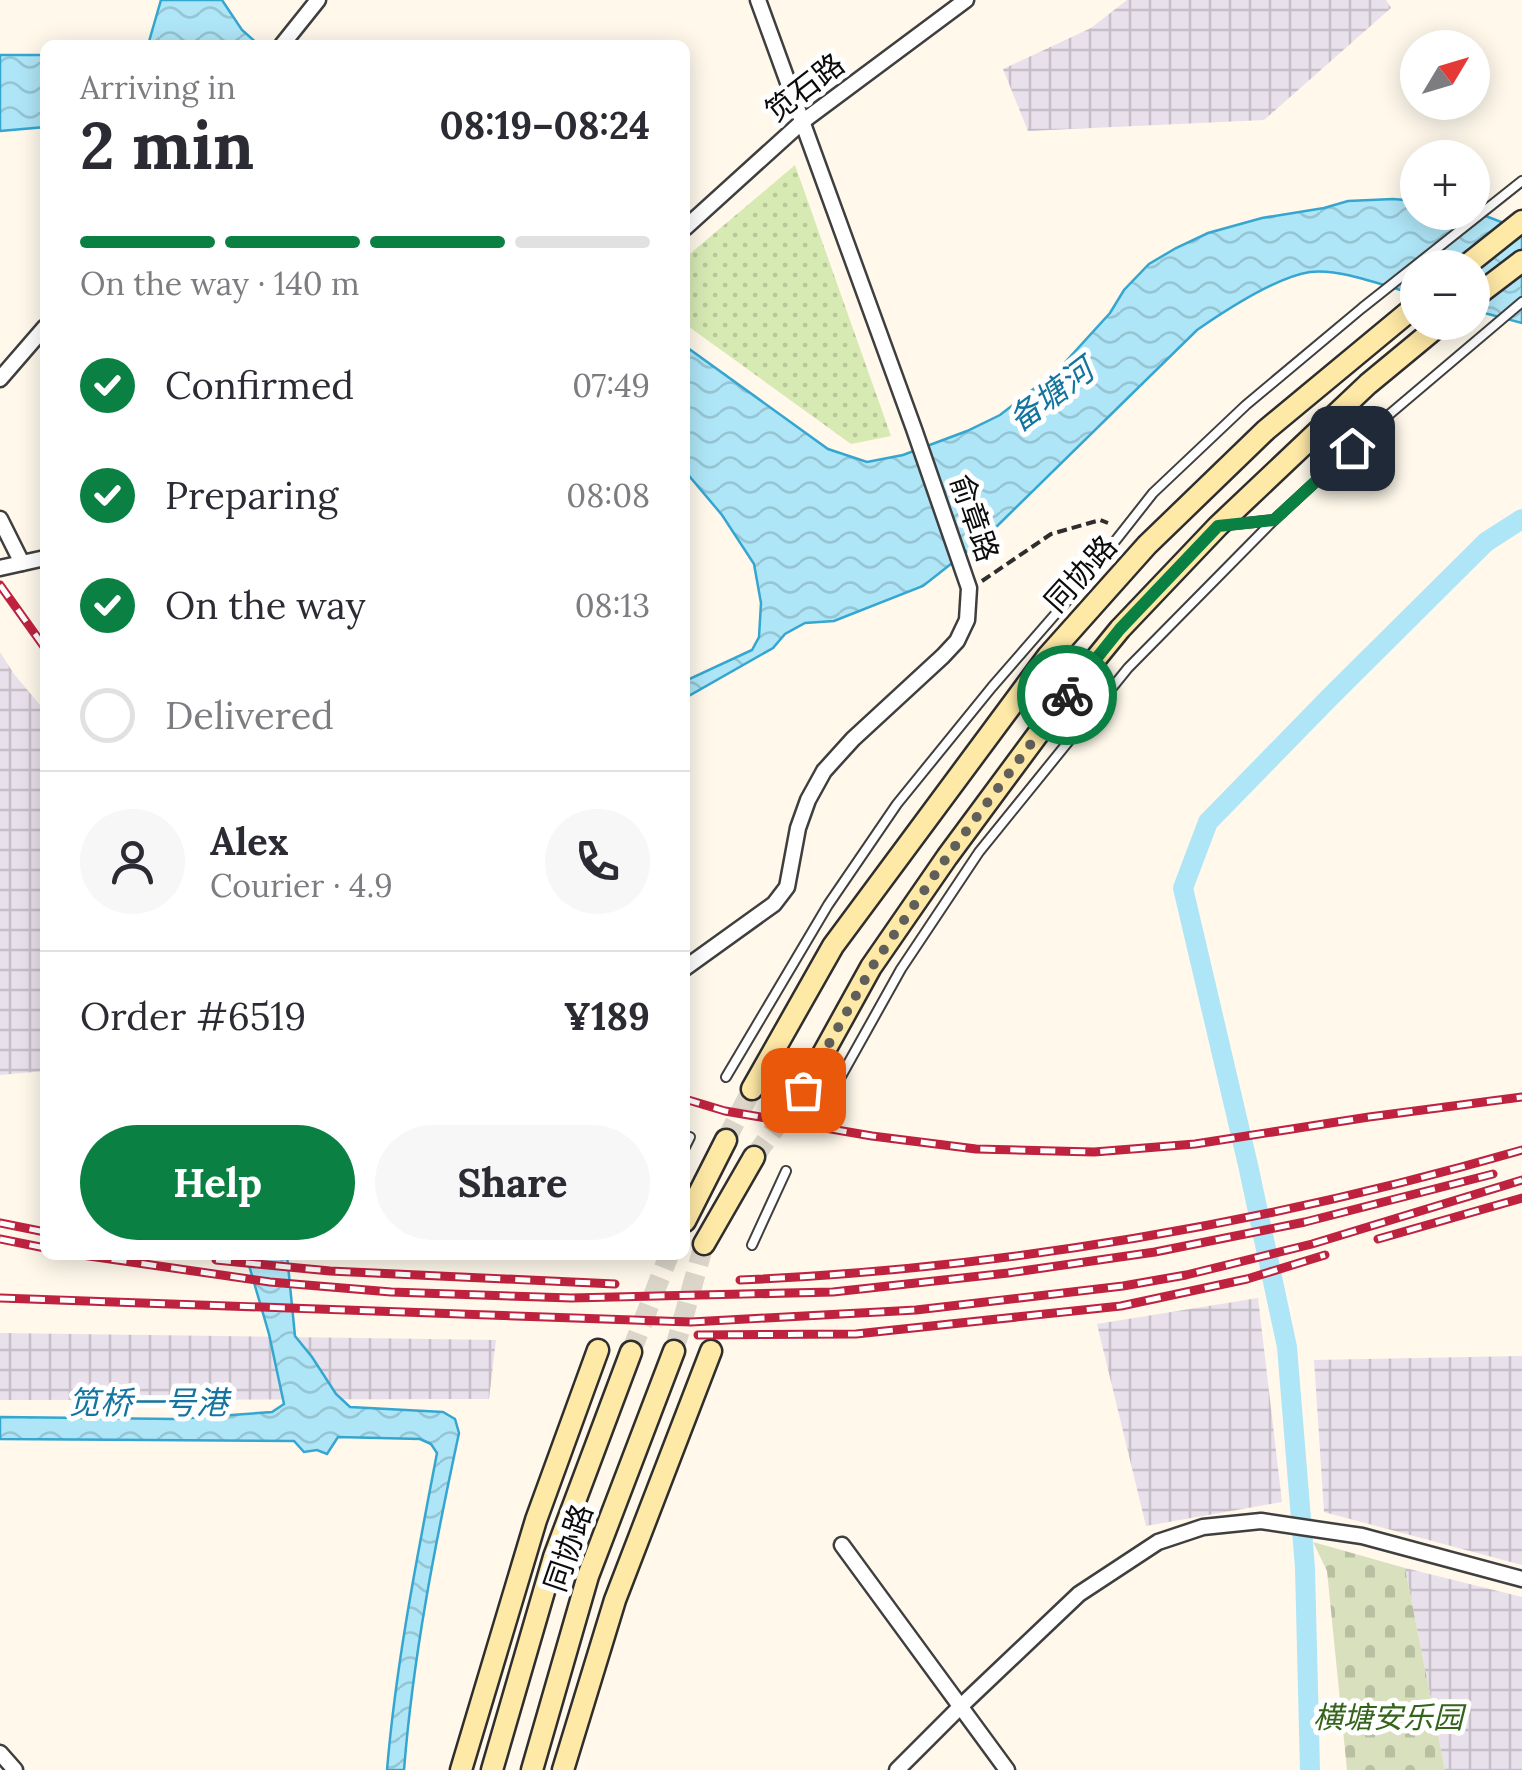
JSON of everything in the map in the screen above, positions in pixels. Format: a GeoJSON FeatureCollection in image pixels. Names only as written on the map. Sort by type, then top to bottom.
{"type":"FeatureCollection","features":[{"type":"Feature","properties":{"kind":"main road"},"geometry":{"type":"LineString","coordinates":[[1486,250],[1522,221]]}},
{"type":"Feature","properties":{"kind":"main road"},"geometry":{"type":"LineString","coordinates":[[1490,285],[1522,261]]}},
{"type":"Feature","properties":{"kind":"main road","name":"同协路"},"geometry":{"type":"LineString","coordinates":[[752,1089],[834,946],[1048,656],[1147,544],[1226,468],[1400,318]]}},
{"type":"Feature","properties":{"kind":"main road"},"geometry":{"type":"LineString","coordinates":[[803,1090],[872,967],[947,857],[1120,629],[1218,526],[1368,384],[1421,340]]}},
{"type":"Feature","properties":{"kind":"main road"},"geometry":{"type":"LineString","coordinates":[[690,1212],[726,1140]]}},
{"type":"Feature","properties":{"kind":"main road"},"geometry":{"type":"LineString","coordinates":[[704,1244],[754,1157]]}},
{"type":"Feature","properties":{"kind":"main road"},"geometry":{"type":"LineString","coordinates":[[461,1770],[536,1520],[598,1350]]}},
{"type":"Feature","properties":{"kind":"main road","name":"同协路"},"geometry":{"type":"LineString","coordinates":[[532,1770],[588,1576],[674,1350]]}},
{"type":"Feature","properties":{"kind":"main road"},"geometry":{"type":"LineString","coordinates":[[563,1770],[614,1600],[710,1350]]}},
{"type":"Feature","properties":{"kind":"main road","name":"同协路"},"geometry":{"type":"LineString","coordinates":[[492,1770],[554,1557],[631,1352]]}},
{"type":"Feature","properties":{"kind":"street"},"geometry":{"type":"LineString","coordinates":[[286,40],[318,0]]}},
{"type":"Feature","properties":{"kind":"street","name":"俞章路"},"geometry":{"type":"LineString","coordinates":[[690,964],[774,904],[787,887],[798,828],[824,771],[853,738],[943,656],[968,620],[969,588],[758,0]]}},
{"type":"Feature","properties":{"kind":"street","name":"笕石路"},"geometry":{"type":"LineString","coordinates":[[690,223],[802,122],[966,0]]}},
{"type":"Feature","properties":{"kind":"street"},"geometry":{"type":"LineString","coordinates":[[0,379],[40,333]]}},
{"type":"Feature","properties":{"kind":"street"},"geometry":{"type":"LineString","coordinates":[[0,518],[22,563]]}},
{"type":"Feature","properties":{"kind":"street"},"geometry":{"type":"LineString","coordinates":[[0,568],[40,559]]}},
{"type":"Feature","properties":{"kind":"street"},"geometry":{"type":"LineString","coordinates":[[897,1770],[1078,1594],[1158,1542],[1202,1527],[1269,1522],[1348,1534],[1522,1579]]}},
{"type":"Feature","properties":{"kind":"street"},"geometry":{"type":"LineString","coordinates":[[842,1545],[1008,1770]]}},
{"type":"Feature","properties":{"kind":"street"},"geometry":{"type":"LineString","coordinates":[[0,1753],[15,1770]]}},
{"type":"Feature","properties":{"kind":"lane"},"geometry":{"type":"LineString","coordinates":[[726,1077],[828,905],[898,804],[992,687],[1080,587],[1153,493],[1246,405],[1522,181]]}},
{"type":"Feature","properties":{"kind":"lane"},"geometry":{"type":"LineString","coordinates":[[825,1105],[901,969],[978,852],[1128,668],[1274,520],[1378,424],[1522,302]]}},
{"type":"Feature","properties":{"kind":"lane"},"geometry":{"type":"LineString","coordinates":[[1218,526],[1274,520]]}},
{"type":"Feature","properties":{"kind":"lane"},"geometry":{"type":"LineString","coordinates":[[752,1245],[786,1171]]}},
{"type":"Feature","properties":{"kind":"path"},"geometry":{"type":"LineString","coordinates":[[969,588],[1051,534],[1100,520],[1108,523]]}},
{"type":"Feature","properties":{"kind":"shaded area"},"geometry":{"type":"Polygon","coordinates":[[[1127,0],[1386,0],[1391,8],[1264,120],[1028,131],[1003,69],[1091,28],[1127,0]]]}},
{"type":"Feature","properties":{"kind":"shaded area"},"geometry":{"type":"Polygon","coordinates":[[[0,652],[40,705],[40,1071],[0,1075],[0,652]]]}},
{"type":"Feature","properties":{"kind":"shaded area"},"geometry":{"type":"Polygon","coordinates":[[[1258,1298],[1282,1502],[1146,1526],[1097,1324],[1258,1298]]]}},
{"type":"Feature","properties":{"kind":"shaded area"},"geometry":{"type":"Polygon","coordinates":[[[0,1333],[496,1340],[489,1399],[0,1400],[0,1333]]]}},
{"type":"Feature","properties":{"kind":"shaded area"},"geometry":{"type":"Polygon","coordinates":[[[1522,1356],[1522,1565],[1324,1512],[1314,1360],[1522,1356]]]}},
{"type":"Feature","properties":{"kind":"shaded area"},"geometry":{"type":"Polygon","coordinates":[[[1405,1568],[1522,1597],[1522,1770],[1445,1770],[1405,1568]]]}},
{"type":"Feature","properties":{"kind":"green space"},"geometry":{"type":"Polygon","coordinates":[[[795,165],[891,436],[851,444],[690,328],[690,254],[795,165]]]}},
{"type":"Feature","properties":{"kind":"green space","name":"横塘安乐园"},"geometry":{"type":"Polygon","coordinates":[[[1313,1542],[1405,1568],[1445,1770],[1347,1770],[1327,1571],[1313,1542]]]}},
{"type":"Feature","properties":{"kind":"water"},"geometry":{"type":"Polygon","coordinates":[[[161,0],[222,0],[253,40],[149,40],[161,0]]]}},
{"type":"Feature","properties":{"kind":"water"},"geometry":{"type":"Polygon","coordinates":[[[0,55],[40,55],[40,127],[0,131],[0,55]]]}},
{"type":"Feature","properties":{"kind":"water","name":"备塘河"},"geometry":{"type":"Polygon","coordinates":[[[1400,200],[1400,230],[1490,230],[1490,218],[1522,230],[1522,323],[1490,315],[1490,250],[1400,250],[1400,290],[1336,273],[1310,272],[1282,280],[1197,330],[989,534],[923,586],[834,621],[805,623],[785,634],[773,648],[690,695],[690,679],[752,650],[759,637],[761,603],[754,564],[722,515],[690,477],[690,350],[828,449],[867,462],[903,455],[1000,415],[1058,370],[1149,264],[1176,248],[1208,233],[1262,218],[1348,201],[1400,200]]]}},
{"type":"Feature","properties":{"kind":"water"},"geometry":{"type":"Polygon","coordinates":[[[247,1260],[287,1260],[295,1336],[336,1394],[350,1407],[443,1412],[455,1419],[459,1433],[426,1601],[404,1770],[387,1770],[402,1650],[437,1453],[431,1444],[420,1439],[338,1437],[327,1454],[317,1450],[304,1452],[294,1441],[0,1439],[0,1417],[176,1419],[272,1412],[284,1404],[247,1260]]]}},
{"type":"Feature","properties":{"kind":"waterway"},"geometry":{"type":"LineString","coordinates":[[1310,1770],[1305,1568],[1287,1347],[1183,888],[1208,822],[1486,542],[1522,519]]}},
{"type":"Feature","properties":{"kind":"tunnel"},"geometry":{"type":"LineString","coordinates":[[726,1140],[752,1089]]}},
{"type":"Feature","properties":{"kind":"tunnel"},"geometry":{"type":"LineString","coordinates":[[754,1157],[803,1090]]}},
{"type":"Feature","properties":{"kind":"tunnel"},"geometry":{"type":"LineString","coordinates":[[674,1351],[704,1244]]}},
{"type":"Feature","properties":{"kind":"tunnel"},"geometry":{"type":"LineString","coordinates":[[631,1352],[667,1260]]}},
{"type":"Feature","properties":{"kind":"railway"},"geometry":{"type":"LineString","coordinates":[[0,585],[40,641]]}},
{"type":"Feature","properties":{"kind":"railway"},"geometry":{"type":"LineString","coordinates":[[690,1100],[725,1111],[872,1136],[976,1149],[1094,1152],[1195,1144],[1522,1097]]}},
{"type":"Feature","properties":{"kind":"railway"},"geometry":{"type":"LineString","coordinates":[[740,1280],[937,1265],[1135,1238],[1330,1200],[1522,1150]]}},
{"type":"Feature","properties":{"kind":"railway"},"geometry":{"type":"LineString","coordinates":[[117,1260],[270,1282],[391,1292],[571,1298],[833,1292],[1155,1252],[1305,1222],[1493,1174]]}},
{"type":"Feature","properties":{"kind":"railway"},"geometry":{"type":"LineString","coordinates":[[0,1298],[691,1322],[916,1310],[1186,1275],[1312,1244],[1522,1180]]}},
{"type":"Feature","properties":{"kind":"railway"},"geometry":{"type":"LineString","coordinates":[[1378,1239],[1522,1198]]}},
{"type":"Feature","properties":{"kind":"railway"},"geometry":{"type":"LineString","coordinates":[[0,1223],[40,1231]]}},
{"type":"Feature","properties":{"kind":"railway"},"geometry":{"type":"LineString","coordinates":[[0,1239],[40,1247]]}},
{"type":"Feature","properties":{"kind":"railway"},"geometry":{"type":"LineString","coordinates":[[698,1335],[856,1334],[1121,1306],[1247,1279],[1325,1255]]}},
{"type":"Feature","properties":{"kind":"railway"},"geometry":{"type":"LineString","coordinates":[[216,1260],[330,1271],[615,1284]]}},
{"type":"Feature","properties":{"kind":"way so far"},"geometry":{"type":"LineString","coordinates":[[803,1090],[872,967],[947,857],[1067,695]]}},
{"type":"Feature","properties":{"kind":"route"},"geometry":{"type":"LineString","coordinates":[[1067,695],[1120,629],[1218,526],[1274,520],[1352,448]]}},
{"type":"Feature","properties":{"kind":"water label","name":"笕桥一号港"},"geometry":{"type":"Point","coordinates":[148,1403]}}]}
